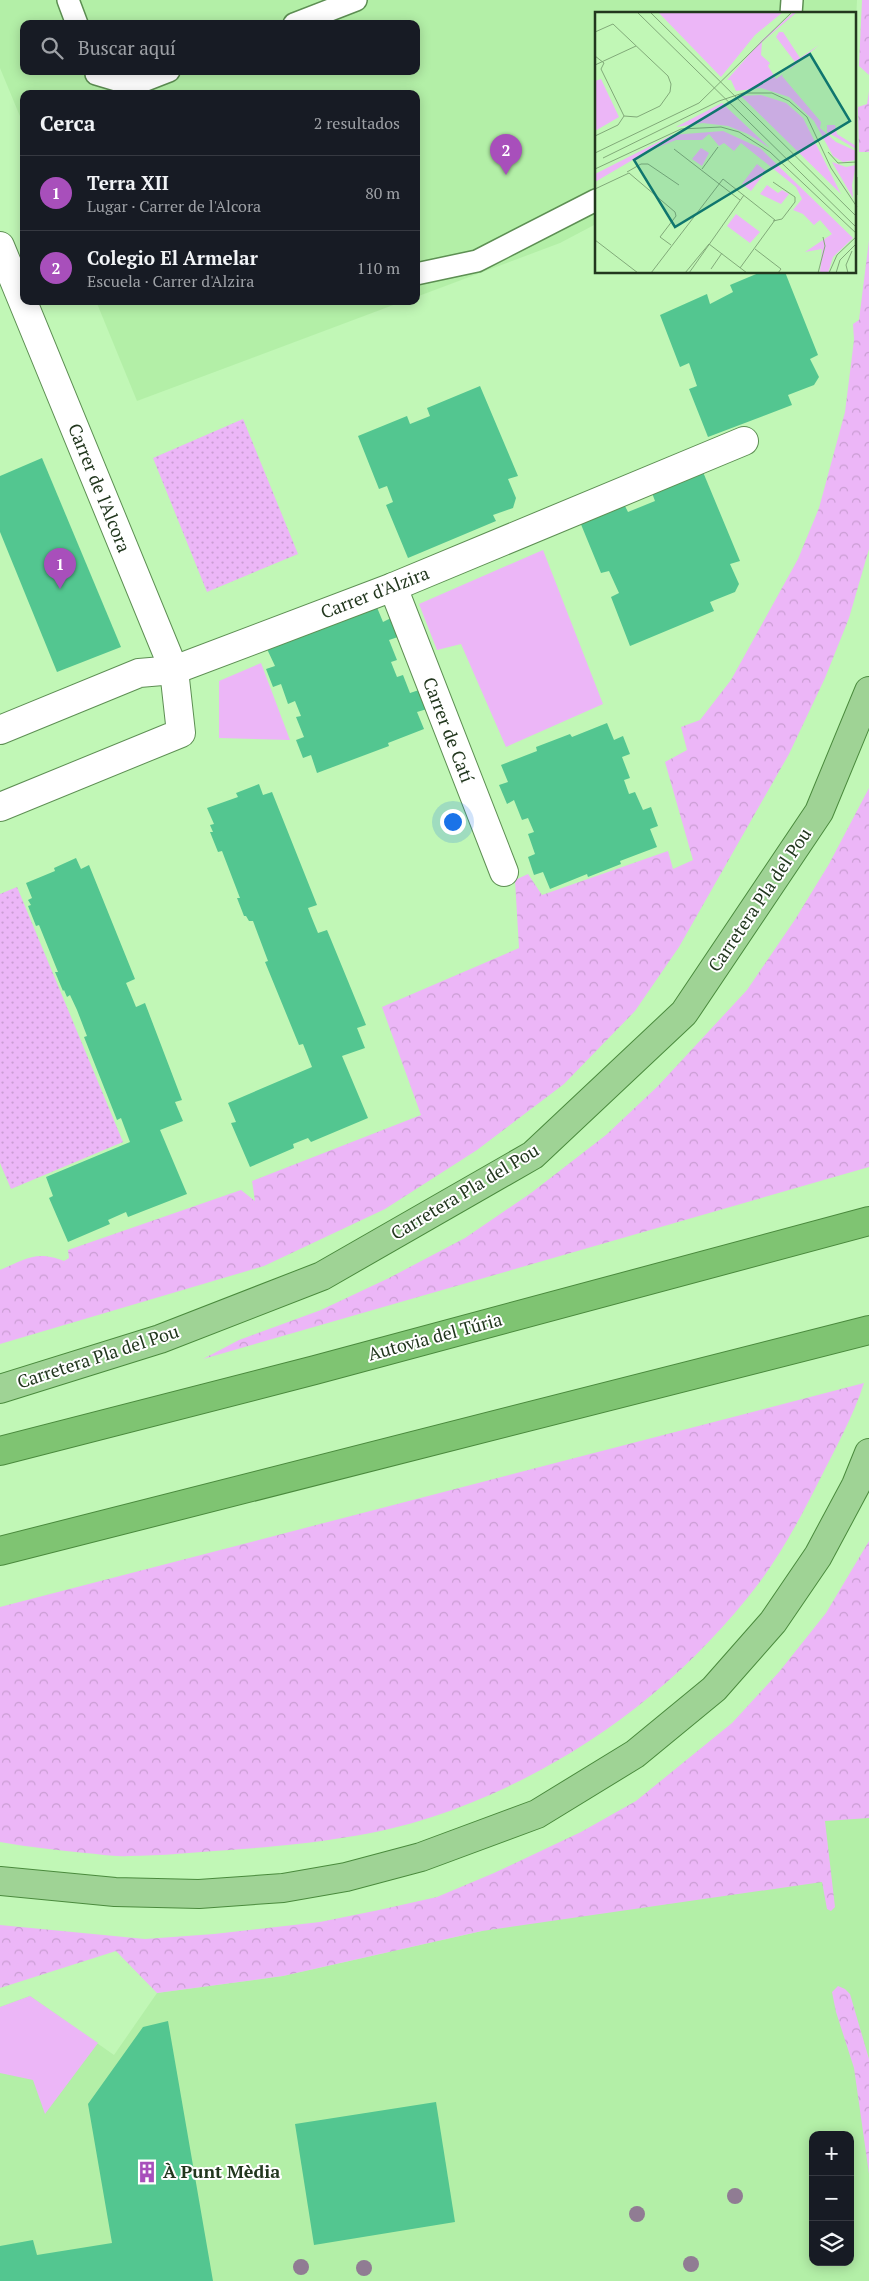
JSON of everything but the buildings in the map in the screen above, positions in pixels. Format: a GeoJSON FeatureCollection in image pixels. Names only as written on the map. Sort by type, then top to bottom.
{"type":"FeatureCollection","features":[{"type":"Feature","properties":{"kind":"highway","name":"Autovia del Túria"},"geometry":{"type":"LineString","coordinates":[[0,1451],[315,1370],[869,1221]]}},
{"type":"Feature","properties":{"kind":"highway"},"geometry":{"type":"LineString","coordinates":[[0,1551],[869,1330]]}},
{"type":"Feature","properties":{"kind":"main road","name":"Carretera Pla del Pou"},"geometry":{"type":"LineString","coordinates":[[0,1389],[160,1339],[322,1276],[533,1155],[684,1013],[819,812],[869,691]]}},
{"type":"Feature","properties":{"kind":"main road"},"geometry":{"type":"LineString","coordinates":[[0,1881],[115,1892],[199,1894],[283,1888],[346,1877],[421,1857],[537,1814],[635,1754],[714,1689],[773,1622],[818,1556],[856,1486],[869,1454]]}},
{"type":"Feature","properties":{"kind":"street","name":"Carrer de l'Alcora"},"geometry":{"type":"LineString","coordinates":[[0,246],[20,295]]}},
{"type":"Feature","properties":{"kind":"street","name":"Carrer de l'Alcora"},"geometry":{"type":"LineString","coordinates":[[0,807],[181,733],[174,670],[24,305]]}},
{"type":"Feature","properties":{"kind":"street","name":"Carrer d'Alzira"},"geometry":{"type":"LineString","coordinates":[[0,730],[139,673],[174,670],[393,587],[744,441]]}},
{"type":"Feature","properties":{"kind":"street","name":"Carrer de Catí"},"geometry":{"type":"LineString","coordinates":[[393,587],[504,872]]}},
{"type":"Feature","properties":{"kind":"lane"},"geometry":{"type":"LineString","coordinates":[[68,0],[76,20]]}},
{"type":"Feature","properties":{"kind":"lane"},"geometry":{"type":"LineString","coordinates":[[304,20],[356,0]]}},
{"type":"Feature","properties":{"kind":"lane"},"geometry":{"type":"LineString","coordinates":[[99,75],[134,85],[159,75]]}},
{"type":"Feature","properties":{"kind":"lane"},"geometry":{"type":"LineString","coordinates":[[420,273],[477,261],[595,201]]}},
{"type":"Feature","properties":{"kind":"shaded area"},"geometry":{"type":"Polygon","coordinates":[[[0,0],[857,0],[856,22],[856,12],[595,12],[595,225],[560,243],[420,296],[420,90],[20,90],[20,116],[0,68],[0,0]]]}},
{"type":"Feature","properties":{"kind":"shaded area"},"geometry":{"type":"Polygon","coordinates":[[[98,305],[393,305],[137,401],[98,305]]]}},
{"type":"Feature","properties":{"kind":"shaded area"},"geometry":{"type":"Polygon","coordinates":[[[869,1732],[869,2281],[0,2281],[0,2007],[30,1996],[114,2055],[157,1993],[283,1976],[482,1931],[869,1732]]]}},
{"type":"Feature","properties":{"kind":"green space"},"geometry":{"type":"Polygon","coordinates":[[[862,0],[869,0],[869,75],[859,66],[862,0]]]}},
{"type":"Feature","properties":{"kind":"green space"},"geometry":{"type":"Polygon","coordinates":[[[869,91],[869,152],[859,152],[858,107],[867,104],[869,91]]]}},
{"type":"Feature","properties":{"kind":"green space"},"geometry":{"type":"Polygon","coordinates":[[[869,240],[869,549],[849,618],[825,678],[789,754],[679,947],[635,1011],[564,1084],[477,1150],[385,1209],[264,1266],[0,1344],[0,1270],[24,1259],[38,1256],[46,1256],[64,1261],[69,1258],[68,1250],[241,1190],[255,1201],[252,1181],[421,1115],[382,1007],[519,948],[515,880],[528,874],[542,895],[668,851],[673,869],[693,860],[665,762],[687,750],[681,727],[700,720],[731,680],[798,559],[819,508],[845,412],[854,340],[853,324],[859,320],[869,240]]]}},
{"type":"Feature","properties":{"kind":"green space"},"geometry":{"type":"Polygon","coordinates":[[[243,419],[298,554],[207,592],[153,458],[243,419]]]}},
{"type":"Feature","properties":{"kind":"green space"},"geometry":{"type":"Polygon","coordinates":[[[543,550],[603,704],[506,747],[461,644],[437,650],[419,604],[543,550]]]}},
{"type":"Feature","properties":{"kind":"green space"},"geometry":{"type":"Polygon","coordinates":[[[261,663],[290,740],[219,738],[219,681],[261,663]]]}},
{"type":"Feature","properties":{"kind":"green space"},"geometry":{"type":"Polygon","coordinates":[[[869,788],[869,1167],[203,1359],[239,1340],[321,1310],[389,1278],[465,1238],[531,1193],[606,1135],[658,1086],[747,990],[796,918],[829,864],[869,788]]]}},
{"type":"Feature","properties":{"kind":"green space"},"geometry":{"type":"Polygon","coordinates":[[[17,887],[123,1142],[11,1189],[0,1163],[0,894],[17,887]]]}},
{"type":"Feature","properties":{"kind":"green space"},"geometry":{"type":"Polygon","coordinates":[[[864,1383],[843,1433],[791,1533],[759,1583],[726,1623],[691,1660],[653,1694],[613,1725],[571,1753],[526,1778],[480,1799],[432,1817],[383,1830],[332,1840],[179,1854],[123,1856],[53,1850],[0,1842],[0,1607],[864,1383]]]}},
{"type":"Feature","properties":{"kind":"green space"},"geometry":{"type":"Polygon","coordinates":[[[869,1541],[869,1818],[825,1821],[835,1907],[831,1911],[827,1909],[822,1882],[482,1931],[283,1976],[157,1993],[116,1951],[0,1988],[0,1925],[145,1939],[214,1934],[320,1922],[437,1897],[494,1873],[581,1832],[636,1801],[732,1723],[779,1672],[826,1613],[869,1541]]]}},
{"type":"Feature","properties":{"kind":"green space"},"geometry":{"type":"Polygon","coordinates":[[[838,1986],[850,1994],[869,2059],[869,2174],[854,2068],[836,2012],[832,1992],[838,1986]]]}},
{"type":"Feature","properties":{"kind":"green space"},"geometry":{"type":"Polygon","coordinates":[[[30,1996],[98,2043],[45,2114],[33,2080],[0,2073],[0,2007],[30,1996]]]}},
{"type":"Feature","properties":{"kind":"place","name":"Colegio El Armelar"},"geometry":{"type":"Point","coordinates":[506,175]}},
{"type":"Feature","properties":{"kind":"place","name":"Terra XII"},"geometry":{"type":"Point","coordinates":[60,589]}},
{"type":"Feature","properties":{"kind":"place","name":"À Punt Mèdia"},"geometry":{"type":"Point","coordinates":[147,2172]}}]}
